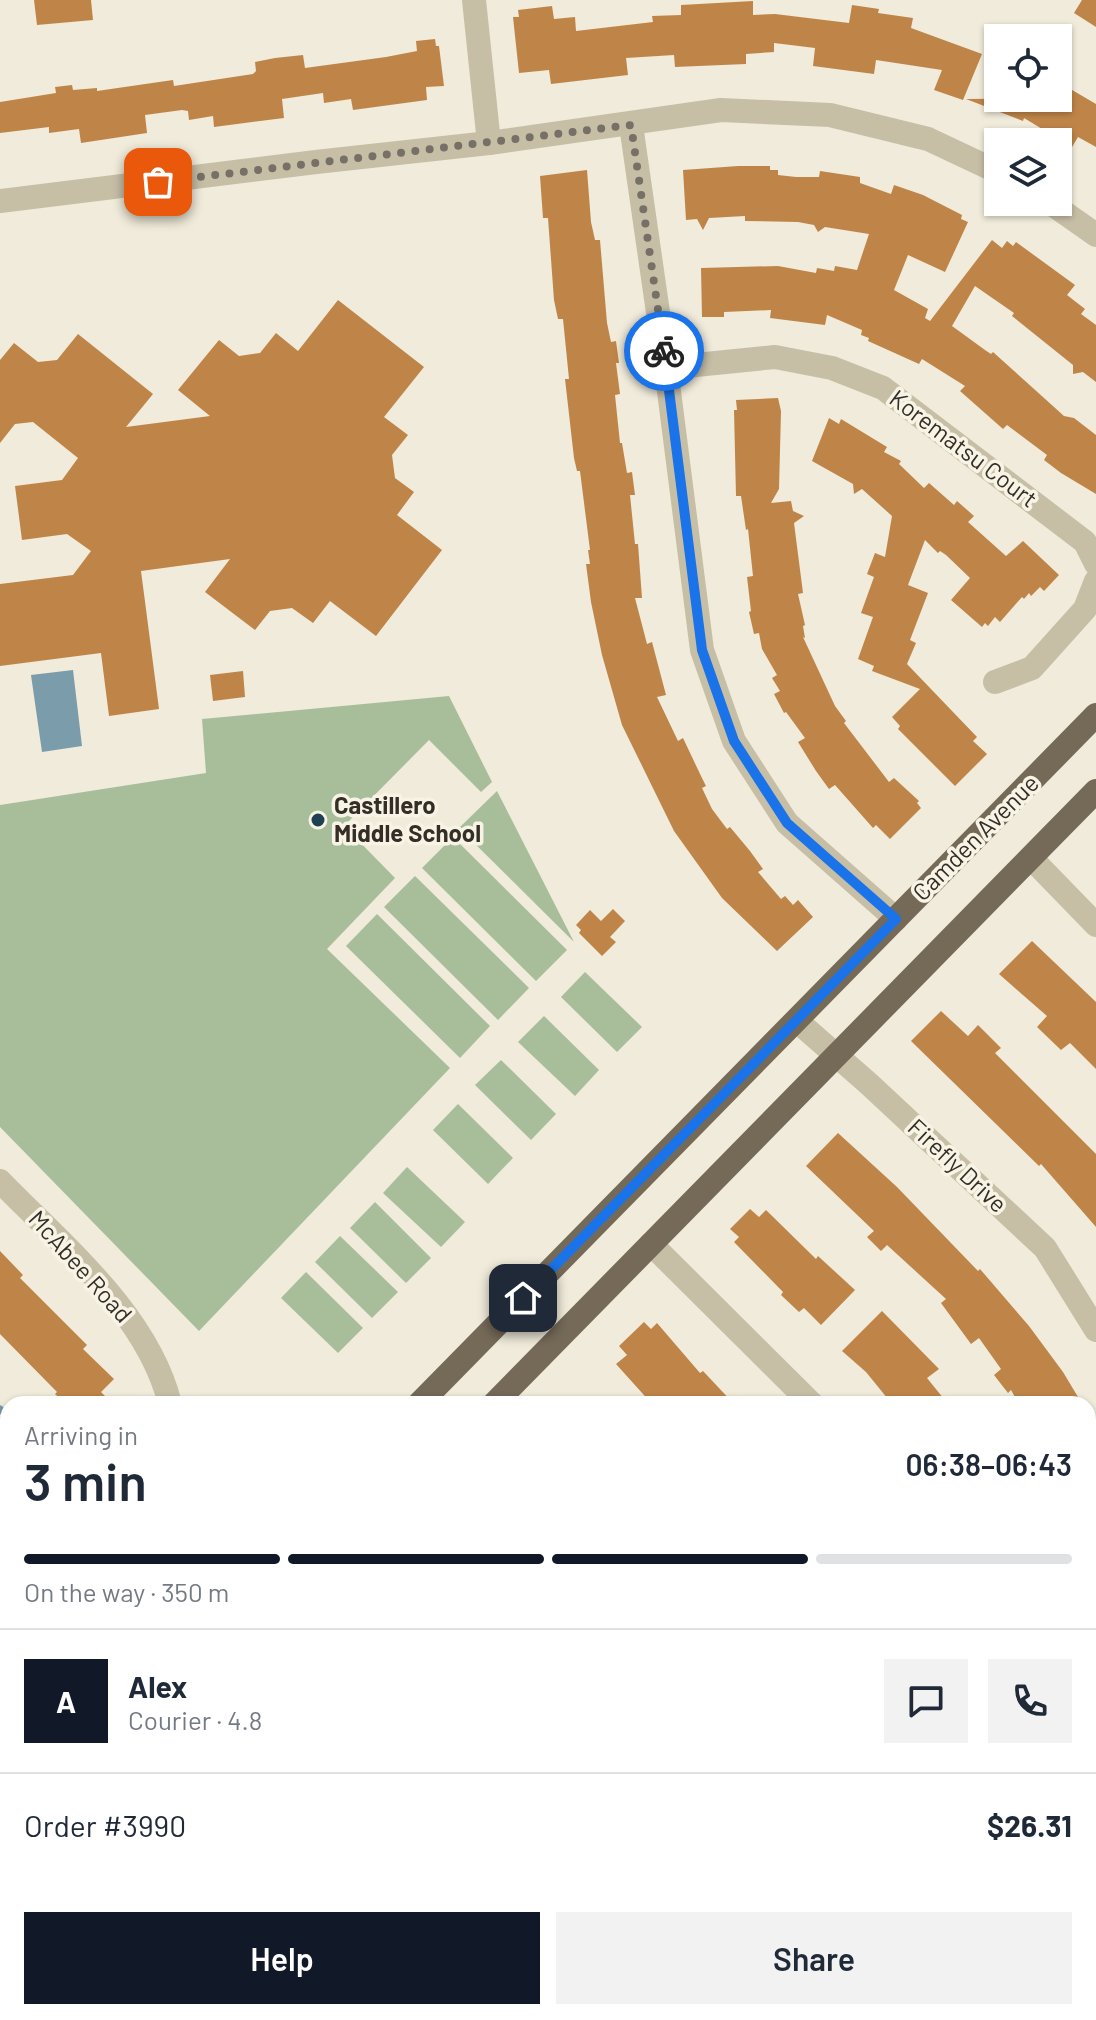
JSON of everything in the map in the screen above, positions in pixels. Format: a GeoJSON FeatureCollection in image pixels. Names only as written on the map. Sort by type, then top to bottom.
{"type":"FeatureCollection","features":[{"type":"Feature","properties":{"kind":"main road","name":"Camden Avenue"},"geometry":{"type":"LineString","coordinates":[[427,1396],[1096,715]]}},
{"type":"Feature","properties":{"kind":"main road"},"geometry":{"type":"LineString","coordinates":[[502,1396],[1096,791]]}},
{"type":"Feature","properties":{"kind":"street"},"geometry":{"type":"LineString","coordinates":[[474,0],[489,143]]}},
{"type":"Feature","properties":{"kind":"street"},"geometry":{"type":"LineString","coordinates":[[0,201],[489,143],[721,110],[830,115],[928,139],[984,165]]}},
{"type":"Feature","properties":{"kind":"street"},"geometry":{"type":"LineString","coordinates":[[631,125],[702,650],[734,741],[787,823],[896,919]]}},
{"type":"Feature","properties":{"kind":"street"},"geometry":{"type":"LineString","coordinates":[[1069,216],[1096,235]]}},
{"type":"Feature","properties":{"kind":"street","name":"Korematsu Court"},"geometry":{"type":"LineString","coordinates":[[666,368],[775,357],[832,368],[883,388],[1085,542],[1096,564]]}},
{"type":"Feature","properties":{"kind":"street"},"geometry":{"type":"LineString","coordinates":[[995,682],[1032,668],[1085,609],[1096,581]]}},
{"type":"Feature","properties":{"kind":"street"},"geometry":{"type":"LineString","coordinates":[[1031,858],[1096,925]]}},
{"type":"Feature","properties":{"kind":"street","name":"Firefly Drive"},"geometry":{"type":"LineString","coordinates":[[797,1021],[1045,1248],[1096,1330]]}},
{"type":"Feature","properties":{"kind":"street","name":"McAbee Road"},"geometry":{"type":"LineString","coordinates":[[0,1181],[121,1306],[147,1346],[167,1396]]}},
{"type":"Feature","properties":{"kind":"street"},"geometry":{"type":"LineString","coordinates":[[651,1244],[804,1396]]}},
{"type":"Feature","properties":{"kind":"green space"},"geometry":{"type":"Polygon","coordinates":[[[449,696],[492,782],[481,792],[429,740],[344,826],[395,878],[327,949],[450,1068],[199,1331],[0,1127],[0,805],[206,773],[202,719],[449,696]]]}},
{"type":"Feature","properties":{"kind":"green space"},"geometry":{"type":"Polygon","coordinates":[[[497,791],[574,942],[459,828],[497,791]]]}},
{"type":"Feature","properties":{"kind":"green space"},"geometry":{"type":"Polygon","coordinates":[[[453,837],[567,950],[536,981],[422,868],[453,837]]]}},
{"type":"Feature","properties":{"kind":"green space"},"geometry":{"type":"Polygon","coordinates":[[[415,876],[529,988],[498,1020],[384,907],[415,876]]]}},
{"type":"Feature","properties":{"kind":"green space"},"geometry":{"type":"Polygon","coordinates":[[[377,914],[490,1026],[460,1058],[346,946],[377,914]]]}},
{"type":"Feature","properties":{"kind":"green space"},"geometry":{"type":"Polygon","coordinates":[[[585,972],[642,1027],[617,1052],[561,997],[585,972]]]}},
{"type":"Feature","properties":{"kind":"green space"},"geometry":{"type":"Polygon","coordinates":[[[544,1016],[599,1070],[575,1096],[518,1042],[544,1016]]]}},
{"type":"Feature","properties":{"kind":"green space"},"geometry":{"type":"Polygon","coordinates":[[[501,1060],[556,1114],[531,1140],[475,1085],[501,1060]]]}},
{"type":"Feature","properties":{"kind":"green space"},"geometry":{"type":"Polygon","coordinates":[[[458,1104],[513,1158],[488,1184],[433,1130],[458,1104]]]}},
{"type":"Feature","properties":{"kind":"green space"},"geometry":{"type":"Polygon","coordinates":[[[407,1167],[465,1222],[441,1247],[383,1193],[407,1167]]]}},
{"type":"Feature","properties":{"kind":"green space"},"geometry":{"type":"Polygon","coordinates":[[[375,1202],[431,1258],[406,1283],[350,1228],[375,1202]]]}},
{"type":"Feature","properties":{"kind":"green space"},"geometry":{"type":"Polygon","coordinates":[[[340,1236],[398,1292],[372,1318],[315,1262],[340,1236]]]}},
{"type":"Feature","properties":{"kind":"green space"},"geometry":{"type":"Polygon","coordinates":[[[306,1272],[363,1328],[338,1353],[281,1298],[306,1272]]]}},
{"type":"Feature","properties":{"kind":"water"},"geometry":{"type":"Polygon","coordinates":[[[73,670],[82,746],[42,752],[31,675],[73,670]]]}},
{"type":"Feature","properties":{"kind":"building"},"geometry":{"type":"Polygon","coordinates":[[[34,0],[91,0],[93,20],[37,25],[34,0]]]}},
{"type":"Feature","properties":{"kind":"building"},"geometry":{"type":"Polygon","coordinates":[[[1082,0],[1096,0],[1096,27],[1074,13],[1082,0]]]}},
{"type":"Feature","properties":{"kind":"building"},"geometry":{"type":"Polygon","coordinates":[[[753,1],[753,15],[775,14],[849,23],[852,5],[879,9],[878,13],[913,18],[911,28],[982,54],[963,100],[934,90],[942,70],[876,60],[874,74],[813,66],[815,48],[774,43],[774,52],[746,54],[746,64],[675,67],[674,55],[626,58],[628,75],[551,84],[549,70],[519,73],[513,17],[519,17],[518,10],[552,6],[554,19],[575,17],[576,31],[653,22],[652,16],[681,15],[681,5],[753,1]]]}},
{"type":"Feature","properties":{"kind":"building"},"geometry":{"type":"Polygon","coordinates":[[[435,39],[436,46],[439,46],[444,86],[426,87],[427,100],[353,110],[351,99],[324,103],[323,93],[282,99],[284,118],[214,127],[213,116],[189,120],[188,111],[182,110],[145,115],[147,133],[81,143],[79,129],[49,133],[49,127],[0,133],[0,102],[56,93],[55,87],[72,85],[73,90],[97,88],[97,91],[173,80],[174,86],[253,74],[256,71],[255,62],[275,58],[303,55],[305,68],[417,51],[416,41],[435,39]]]}},
{"type":"Feature","properties":{"kind":"building"},"geometry":{"type":"Polygon","coordinates":[[[1072,90],[1096,104],[1096,147],[1078,137],[1072,147],[1072,128],[1041,128],[1024,118],[1023,121],[1000,112],[1072,112],[1072,90]]]}},
{"type":"Feature","properties":{"kind":"building"},"geometry":{"type":"Polygon","coordinates":[[[966,99],[984,99],[984,106],[966,99]]]}},
{"type":"Feature","properties":{"kind":"building"},"geometry":{"type":"Polygon","coordinates":[[[770,166],[770,170],[778,170],[778,175],[796,177],[819,177],[820,171],[860,177],[860,183],[891,194],[894,185],[923,195],[962,215],[961,219],[968,222],[945,272],[908,255],[894,290],[928,309],[925,318],[930,321],[992,240],[1002,248],[1007,241],[1013,246],[1016,242],[1075,285],[1067,295],[1085,309],[1081,314],[1096,325],[1096,382],[1083,372],[1073,374],[1073,365],[1012,316],[1014,313],[975,286],[952,326],[991,354],[993,352],[1064,416],[1074,418],[1096,435],[1096,494],[1044,460],[1047,455],[1007,425],[1003,429],[960,391],[965,386],[922,359],[919,364],[868,341],[869,338],[861,335],[862,330],[827,315],[825,325],[770,318],[771,310],[724,312],[724,317],[702,317],[701,268],[778,266],[816,273],[817,268],[834,271],[835,266],[857,270],[869,234],[825,227],[818,232],[814,225],[745,221],[745,216],[709,218],[703,230],[697,219],[686,220],[683,170],[770,166]]]}},
{"type":"Feature","properties":{"kind":"building"},"geometry":{"type":"Polygon","coordinates":[[[587,170],[591,222],[595,240],[600,240],[607,323],[611,342],[616,341],[619,363],[616,363],[620,394],[615,395],[620,443],[627,473],[632,472],[635,495],[630,495],[642,598],[635,598],[647,644],[652,642],[666,695],[657,697],[678,741],[683,738],[706,786],[702,788],[712,809],[750,851],[763,869],[758,872],[781,899],[785,896],[793,905],[798,900],[813,917],[777,951],[722,898],[674,831],[622,725],[602,655],[586,564],[590,564],[590,550],[580,471],[577,471],[574,458],[565,379],[569,379],[563,319],[558,319],[554,300],[548,218],[543,218],[540,176],[587,170]]]}},
{"type":"Feature","properties":{"kind":"building"},"geometry":{"type":"Polygon","coordinates":[[[338,300],[424,367],[384,417],[408,435],[392,455],[395,478],[414,492],[397,515],[442,550],[376,636],[330,601],[313,623],[292,608],[270,611],[255,630],[205,592],[230,559],[141,571],[159,709],[109,716],[101,653],[0,666],[0,584],[73,575],[91,551],[67,534],[22,540],[15,486],[62,480],[78,458],[33,422],[15,424],[0,443],[0,360],[14,343],[38,362],[57,360],[78,334],[153,394],[126,427],[210,416],[178,390],[219,340],[239,356],[260,353],[276,333],[298,351],[338,300]]]}},
{"type":"Feature","properties":{"kind":"building"},"geometry":{"type":"Polygon","coordinates":[[[778,398],[781,411],[779,489],[771,503],[791,501],[793,511],[804,516],[794,523],[803,593],[798,594],[805,625],[803,637],[835,706],[846,721],[844,723],[889,782],[894,778],[919,801],[917,803],[921,808],[890,839],[876,825],[873,828],[835,785],[829,789],[816,771],[798,742],[805,738],[784,713],[774,694],[780,691],[772,678],[777,675],[762,649],[759,633],[754,634],[747,577],[753,576],[748,529],[741,496],[736,496],[734,410],[737,410],[736,400],[778,398]]]}},
{"type":"Feature","properties":{"kind":"building"},"geometry":{"type":"Polygon","coordinates":[[[829,418],[839,424],[841,419],[887,447],[884,452],[901,461],[899,464],[924,488],[929,483],[954,505],[957,501],[974,516],[968,522],[1006,556],[1023,541],[1059,575],[1044,591],[1040,587],[1031,596],[1029,593],[1024,599],[1022,597],[1000,622],[995,617],[988,626],[985,623],[982,627],[951,600],[970,578],[925,540],[908,585],[928,593],[910,640],[916,643],[907,664],[977,737],[973,741],[987,754],[955,786],[898,729],[900,726],[892,717],[920,689],[872,671],[874,666],[858,659],[873,617],[861,613],[874,577],[867,574],[875,553],[885,557],[892,516],[862,489],[854,494],[853,484],[812,461],[829,418]]]}},
{"type":"Feature","properties":{"kind":"building"},"geometry":{"type":"Polygon","coordinates":[[[243,671],[245,697],[213,701],[210,675],[243,671]]]}},
{"type":"Feature","properties":{"kind":"building"},"geometry":{"type":"Polygon","coordinates":[[[613,909],[625,921],[610,937],[616,942],[602,956],[579,933],[581,930],[576,925],[590,910],[601,921],[613,909]]]}},
{"type":"Feature","properties":{"kind":"building"},"geometry":{"type":"Polygon","coordinates":[[[1032,941],[1096,1002],[1096,1069],[1070,1043],[1061,1050],[1037,1027],[1047,1016],[999,974],[1032,941]]]}},
{"type":"Feature","properties":{"kind":"building"},"geometry":{"type":"Polygon","coordinates":[[[941,1011],[968,1036],[978,1025],[1001,1048],[995,1053],[1096,1154],[1096,1227],[1041,1164],[1039,1166],[911,1041],[941,1011]]]}},
{"type":"Feature","properties":{"kind":"building"},"geometry":{"type":"Polygon","coordinates":[[[838,1133],[897,1187],[978,1271],[980,1269],[1029,1326],[1077,1396],[1014,1396],[1011,1390],[1008,1393],[994,1375],[1001,1369],[979,1338],[971,1344],[941,1303],[946,1299],[887,1245],[881,1251],[867,1237],[874,1231],[806,1166],[838,1133]]]}},
{"type":"Feature","properties":{"kind":"building"},"geometry":{"type":"Polygon","coordinates":[[[750,1209],[759,1217],[766,1210],[816,1259],[818,1256],[855,1290],[821,1325],[804,1308],[799,1312],[781,1295],[783,1292],[734,1242],[739,1237],[730,1229],[750,1209]]]}},
{"type":"Feature","properties":{"kind":"building"},"geometry":{"type":"Polygon","coordinates":[[[0,1251],[23,1275],[20,1278],[87,1345],[83,1349],[114,1379],[101,1392],[105,1396],[57,1396],[57,1392],[0,1334],[0,1251]]]}},
{"type":"Feature","properties":{"kind":"building"},"geometry":{"type":"Polygon","coordinates":[[[882,1311],[939,1369],[927,1378],[942,1396],[886,1396],[866,1372],[842,1351],[882,1311]]]}},
{"type":"Feature","properties":{"kind":"building"},"geometry":{"type":"Polygon","coordinates":[[[644,1322],[651,1329],[657,1323],[700,1373],[703,1371],[726,1396],[645,1396],[616,1364],[627,1355],[619,1346],[644,1322]]]}},
{"type":"Feature","properties":{"kind":"way so far"},"geometry":{"type":"LineString","coordinates":[[158,182],[631,125],[664,351]]}},
{"type":"Feature","properties":{"kind":"place","name":"Castillero Middle School"},"geometry":{"type":"Point","coordinates":[318,820]}},
{"type":"Feature","properties":{"kind":"route"},"geometry":{"type":"LineString","coordinates":[[523,1298],[896,919],[787,823],[734,741],[702,650],[664,351]]}}]}
